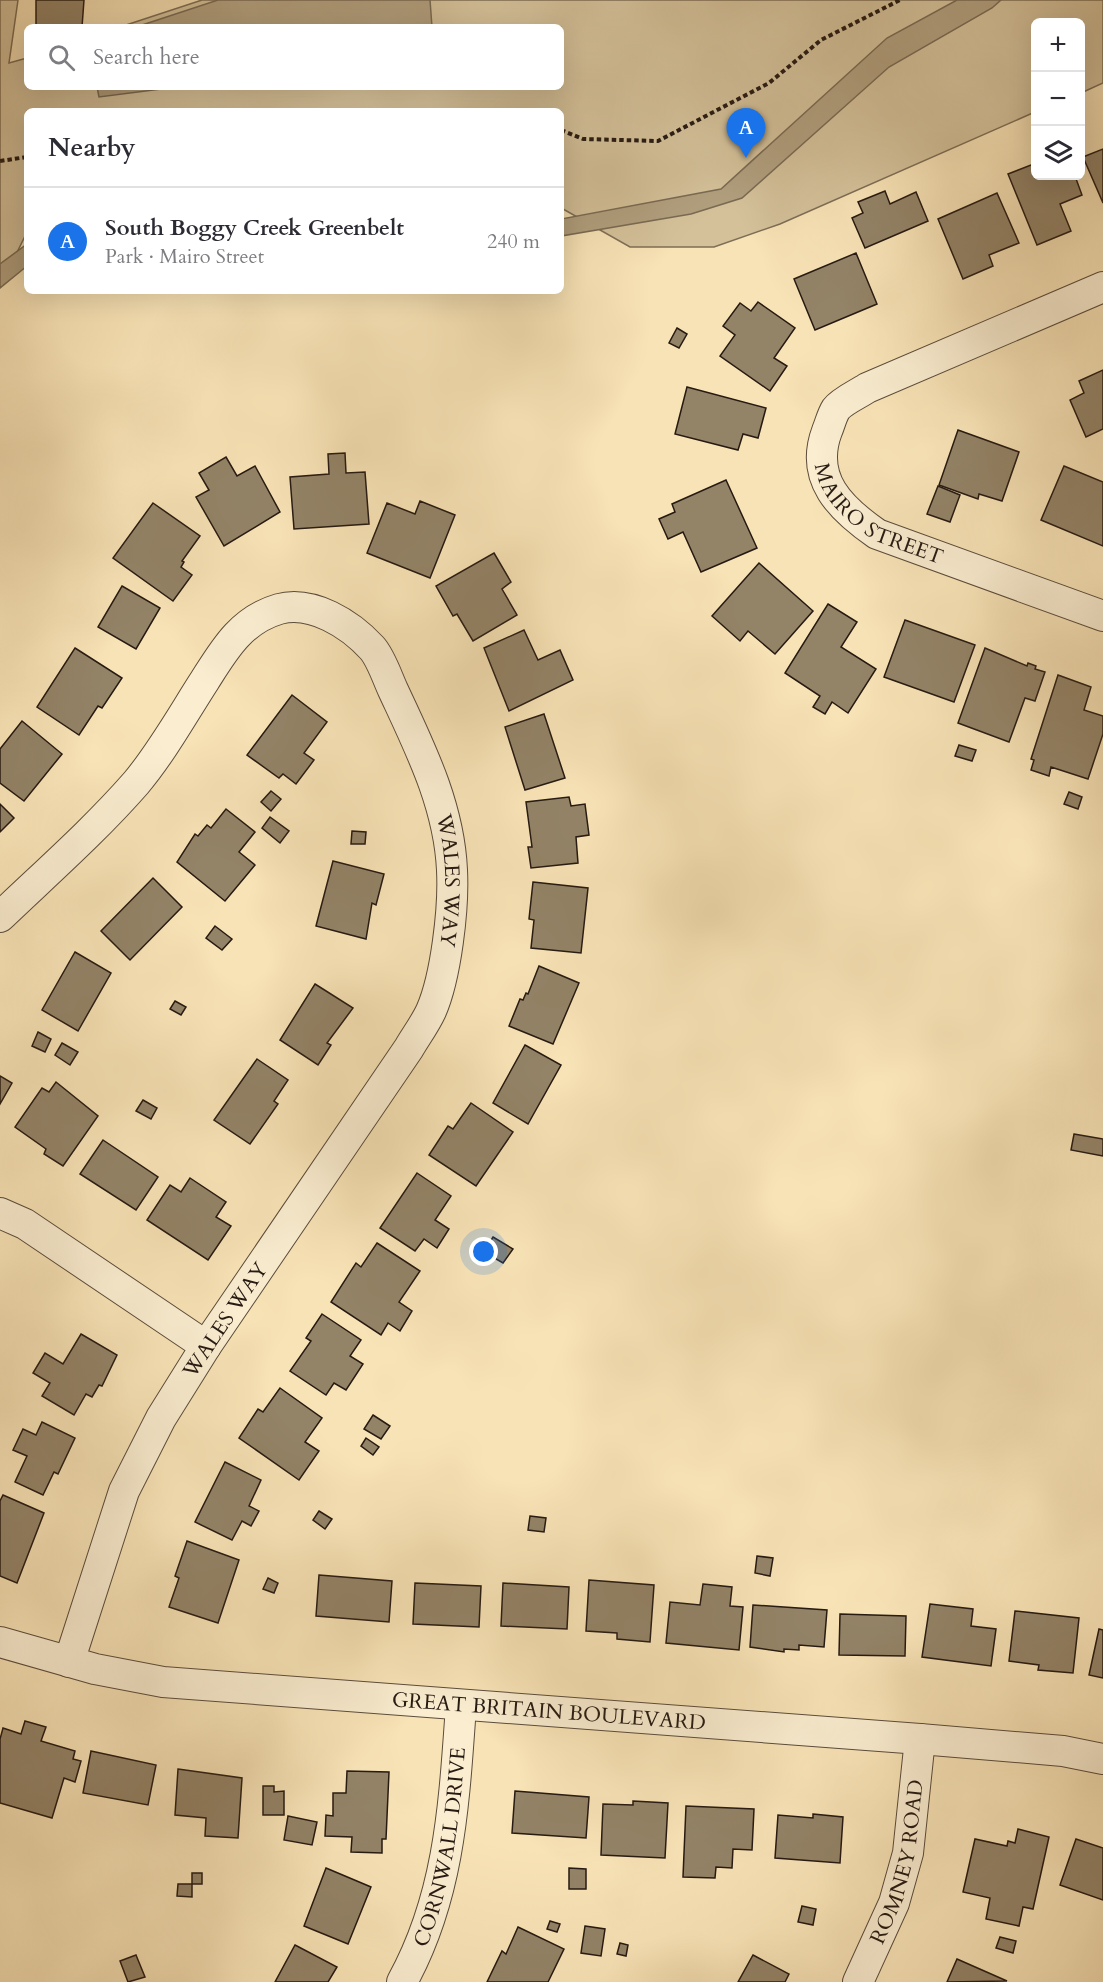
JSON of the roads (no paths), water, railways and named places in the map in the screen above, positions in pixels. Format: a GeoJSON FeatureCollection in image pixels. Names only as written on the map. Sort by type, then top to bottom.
{"type":"FeatureCollection","features":[{"type":"Feature","properties":{"kind":"street","name":"MAIRO STREET"},"geometry":{"type":"LineString","coordinates":[[1103,287],[867,388],[836,408],[821,450],[824,475],[835,498],[853,517],[877,534],[1103,616]]}},
{"type":"Feature","properties":{"kind":"street","name":"WALES WAY"},"geometry":{"type":"LineString","coordinates":[[0,917],[106,816],[138,781],[234,635],[279,609],[300,609],[327,614],[349,628],[373,649],[424,755],[438,793],[448,833],[452,871],[451,909],[439,981],[431,1010],[409,1048],[206,1346],[160,1418],[124,1491],[69,1662]]}},
{"type":"Feature","properties":{"kind":"street"},"geometry":{"type":"LineString","coordinates":[[0,1213],[25,1224],[206,1346]]}},
{"type":"Feature","properties":{"kind":"street","name":"GREAT BRITAIN BOULEVARD"},"geometry":{"type":"LineString","coordinates":[[0,1642],[69,1662],[163,1682],[461,1706],[920,1738],[1063,1751],[1103,1759]]}},
{"type":"Feature","properties":{"kind":"street","name":"CORNWALL DRIVE"},"geometry":{"type":"LineString","coordinates":[[402,1982],[426,1930],[449,1846],[461,1706]]}},
{"type":"Feature","properties":{"kind":"street","name":"ROMNEY ROAD"},"geometry":{"type":"LineString","coordinates":[[858,1982],[894,1903],[908,1853],[920,1738]]}},
{"type":"Feature","properties":{"kind":"place","name":"South Boggy Creek Greenbelt"},"geometry":{"type":"Point","coordinates":[746,158]}}]}
